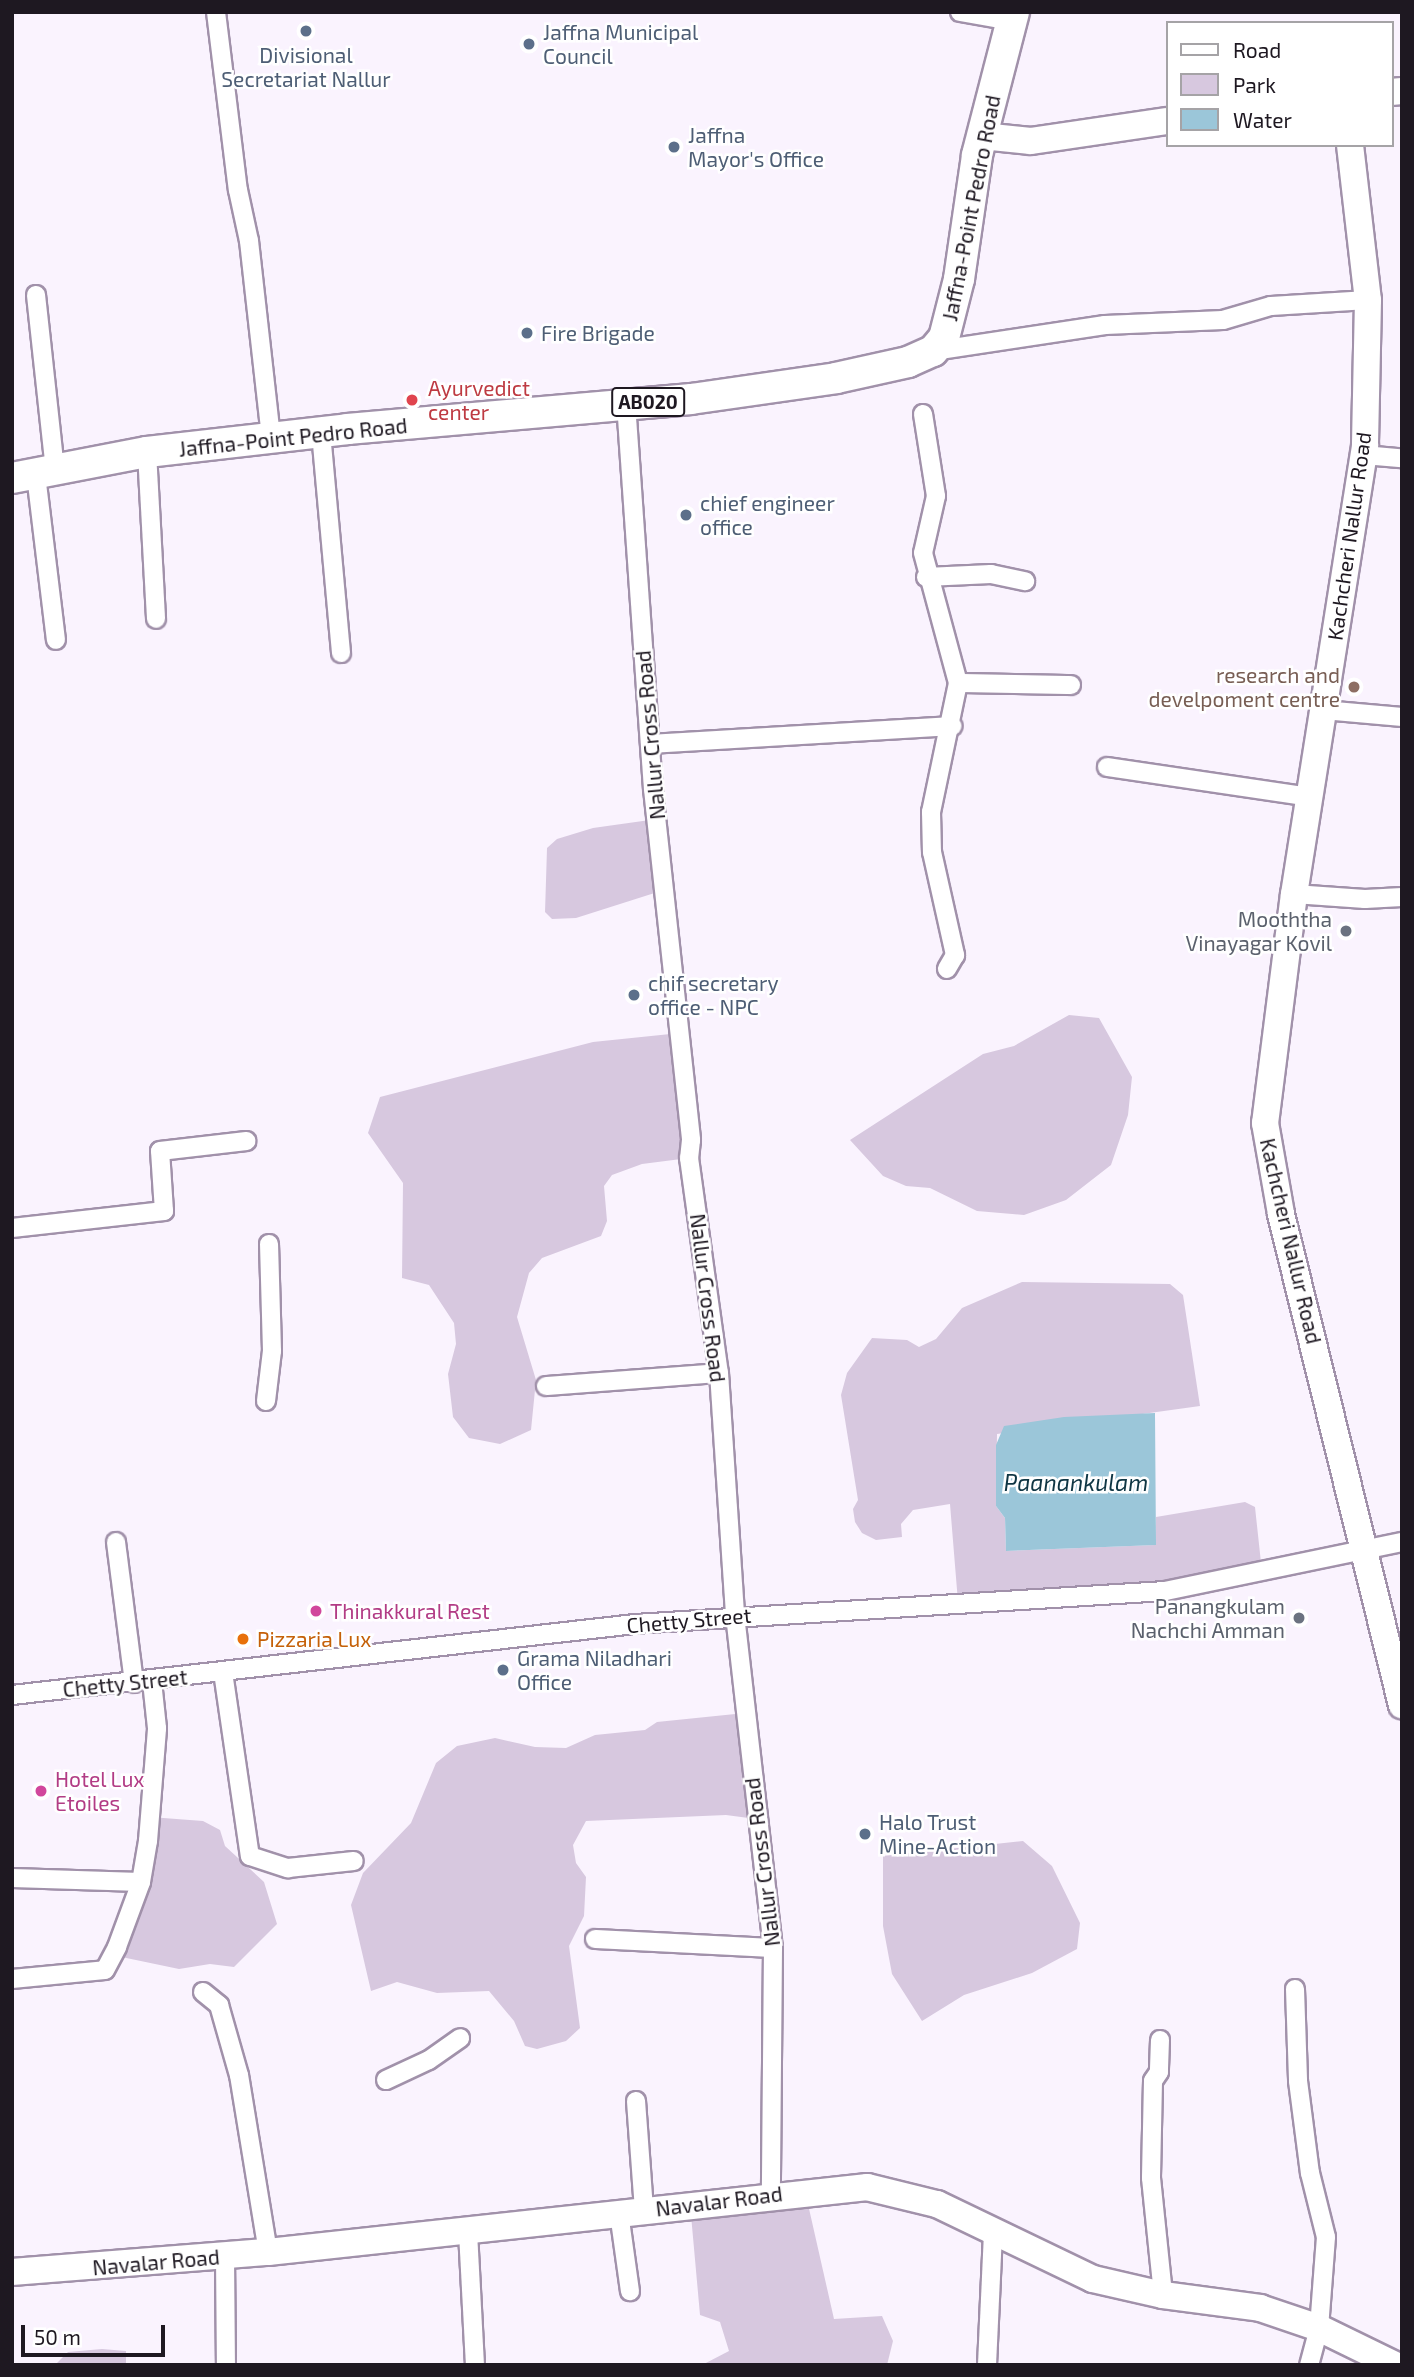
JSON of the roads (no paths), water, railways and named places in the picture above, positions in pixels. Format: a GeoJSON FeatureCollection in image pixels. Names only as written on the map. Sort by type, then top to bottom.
{"type":"FeatureCollection","features":[{"type":"Feature","properties":{"kind":"main road","name":"Jaffna-Point Pedro Road"},"geometry":{"type":"LineString","coordinates":[[34,475],[147,452],[626,403],[691,399],[835,378],[908,362],[933,351],[944,338],[959,279],[982,136],[1013,17]]}},
{"type":"Feature","properties":{"kind":"street"},"geometry":{"type":"LineString","coordinates":[[216,12],[249,241],[271,438]]}},
{"type":"Feature","properties":{"kind":"street"},"geometry":{"type":"LineString","coordinates":[[960,12],[1013,17]]}},
{"type":"Feature","properties":{"kind":"street"},"geometry":{"type":"LineString","coordinates":[[982,136],[1031,141],[1166,121]]}},
{"type":"Feature","properties":{"kind":"street","name":"Kachcheri Nallur Road"},"geometry":{"type":"LineString","coordinates":[[1350,147],[1368,300],[1364,455],[1294,894],[1265,1123],[1281,1214],[1402,1705]]}},
{"type":"Feature","properties":{"kind":"street"},"geometry":{"type":"LineString","coordinates":[[36,295],[34,475],[56,640]]}},
{"type":"Feature","properties":{"kind":"street"},"geometry":{"type":"LineString","coordinates":[[933,351],[1105,325],[1223,320],[1271,306],[1368,300]]}},
{"type":"Feature","properties":{"kind":"street","name":"Nallur Cross Road"},"geometry":{"type":"LineString","coordinates":[[626,403],[650,744],[691,1140],[689,1157],[719,1373],[735,1615],[773,1948],[771,2194]]}},
{"type":"Feature","properties":{"kind":"street"},"geometry":{"type":"LineString","coordinates":[[923,414],[936,496],[923,553],[926,578],[958,683],[952,726],[932,812],[932,852],[956,955],[947,969]]}},
{"type":"Feature","properties":{"kind":"street"},"geometry":{"type":"LineString","coordinates":[[321,433],[341,653]]}},
{"type":"Feature","properties":{"kind":"street"},"geometry":{"type":"LineString","coordinates":[[147,452],[156,619]]}},
{"type":"Feature","properties":{"kind":"street"},"geometry":{"type":"LineString","coordinates":[[1364,455],[1402,458]]}},
{"type":"Feature","properties":{"kind":"street"},"geometry":{"type":"LineString","coordinates":[[926,578],[991,574],[1025,581]]}},
{"type":"Feature","properties":{"kind":"street"},"geometry":{"type":"LineString","coordinates":[[958,683],[1071,685]]}},
{"type":"Feature","properties":{"kind":"street"},"geometry":{"type":"LineString","coordinates":[[1324,710],[1402,717]]}},
{"type":"Feature","properties":{"kind":"street"},"geometry":{"type":"LineString","coordinates":[[650,744],[952,726]]}},
{"type":"Feature","properties":{"kind":"street"},"geometry":{"type":"LineString","coordinates":[[1107,766],[1311,797]]}},
{"type":"Feature","properties":{"kind":"street"},"geometry":{"type":"LineString","coordinates":[[1294,894],[1402,897]]}},
{"type":"Feature","properties":{"kind":"street"},"geometry":{"type":"LineString","coordinates":[[12,1228],[164,1211],[160,1151],[246,1141]]}},
{"type":"Feature","properties":{"kind":"street"},"geometry":{"type":"LineString","coordinates":[[266,1401],[272,1351],[269,1244]]}},
{"type":"Feature","properties":{"kind":"street"},"geometry":{"type":"LineString","coordinates":[[546,1386],[719,1373]]}},
{"type":"Feature","properties":{"kind":"street"},"geometry":{"type":"LineString","coordinates":[[116,1542],[134,1683]]}},
{"type":"Feature","properties":{"kind":"street","name":"Chetty Street"},"geometry":{"type":"LineString","coordinates":[[12,1695],[735,1615],[1165,1591],[1365,1552],[1402,1542]]}},
{"type":"Feature","properties":{"kind":"street"},"geometry":{"type":"LineString","coordinates":[[223,1672],[250,1856],[288,1868],[354,1861]]}},
{"type":"Feature","properties":{"kind":"street"},"geometry":{"type":"LineString","coordinates":[[12,1979],[105,1970],[141,1882],[156,1766],[152,1681]]}},
{"type":"Feature","properties":{"kind":"street"},"geometry":{"type":"LineString","coordinates":[[12,1878],[141,1882]]}},
{"type":"Feature","properties":{"kind":"street"},"geometry":{"type":"LineString","coordinates":[[595,1939],[773,1948]]}},
{"type":"Feature","properties":{"kind":"street"},"geometry":{"type":"LineString","coordinates":[[1295,1989],[1298,2081],[1310,2173],[1326,2237],[1319,2328],[1309,2365]]}},
{"type":"Feature","properties":{"kind":"street"},"geometry":{"type":"LineString","coordinates":[[203,1992],[219,2006],[239,2075],[268,2252]]}},
{"type":"Feature","properties":{"kind":"street"},"geometry":{"type":"LineString","coordinates":[[386,2080],[429,2060],[460,2038]]}},
{"type":"Feature","properties":{"kind":"street"},"geometry":{"type":"LineString","coordinates":[[1160,2040],[1159,2072],[1153,2081],[1152,2178],[1163,2295]]}},
{"type":"Feature","properties":{"kind":"street"},"geometry":{"type":"LineString","coordinates":[[630,2291],[636,2101]]}},
{"type":"Feature","properties":{"kind":"street","name":"Navalar Road"},"geometry":{"type":"LineString","coordinates":[[12,2272],[225,2256],[468,2232],[771,2194],[867,2186],[902,2192],[937,2204],[993,2234],[1093,2279],[1163,2295],[1260,2308],[1319,2328],[1395,2365]]}},
{"type":"Feature","properties":{"kind":"street"},"geometry":{"type":"LineString","coordinates":[[468,2232],[475,2365]]}},
{"type":"Feature","properties":{"kind":"street"},"geometry":{"type":"LineString","coordinates":[[987,2365],[993,2234]]}},
{"type":"Feature","properties":{"kind":"street"},"geometry":{"type":"LineString","coordinates":[[225,2256],[226,2365]]}},
{"type":"Feature","properties":{"kind":"water","name":"Paanankulam"},"geometry":{"type":"Polygon","coordinates":[[[1155,1413],[1156,1545],[1006,1551],[1005,1518],[996,1506],[996,1445],[1004,1426],[1064,1417],[1155,1413]]]}},
{"type":"Feature","properties":{"kind":"place","name":"Divisional Secretariat Nallur"},"geometry":{"type":"Point","coordinates":[306,31]}},
{"type":"Feature","properties":{"kind":"place","name":"Jaffna Municipal Council"},"geometry":{"type":"Point","coordinates":[529,44]}},
{"type":"Feature","properties":{"kind":"place","name":"Jaffna Mayor's Office"},"geometry":{"type":"Point","coordinates":[674,147]}},
{"type":"Feature","properties":{"kind":"place","name":"Fire Brigade"},"geometry":{"type":"Point","coordinates":[527,333]}},
{"type":"Feature","properties":{"kind":"place","name":"Ayurvedict center"},"geometry":{"type":"Point","coordinates":[412,400]}},
{"type":"Feature","properties":{"kind":"place","name":"chief engineer office"},"geometry":{"type":"Point","coordinates":[686,515]}},
{"type":"Feature","properties":{"kind":"place","name":"research and develpoment centre"},"geometry":{"type":"Point","coordinates":[1354,687]}},
{"type":"Feature","properties":{"kind":"place","name":"Mooththa Vinayagar Kovil"},"geometry":{"type":"Point","coordinates":[1346,931]}},
{"type":"Feature","properties":{"kind":"place","name":"chif secretary office - NPC"},"geometry":{"type":"Point","coordinates":[634,995]}},
{"type":"Feature","properties":{"kind":"place","name":"Thinakkural Rest"},"geometry":{"type":"Point","coordinates":[316,1611]}},
{"type":"Feature","properties":{"kind":"place","name":"Panangkulam Nachchi Amman"},"geometry":{"type":"Point","coordinates":[1299,1618]}},
{"type":"Feature","properties":{"kind":"place","name":"Pizzaria Lux"},"geometry":{"type":"Point","coordinates":[243,1639]}},
{"type":"Feature","properties":{"kind":"place","name":"Grama Niladhari Office"},"geometry":{"type":"Point","coordinates":[503,1670]}},
{"type":"Feature","properties":{"kind":"place","name":"Hotel Lux Etoiles"},"geometry":{"type":"Point","coordinates":[41,1791]}},
{"type":"Feature","properties":{"kind":"place","name":"Halo Trust Mine-Action"},"geometry":{"type":"Point","coordinates":[865,1834]}}]}
